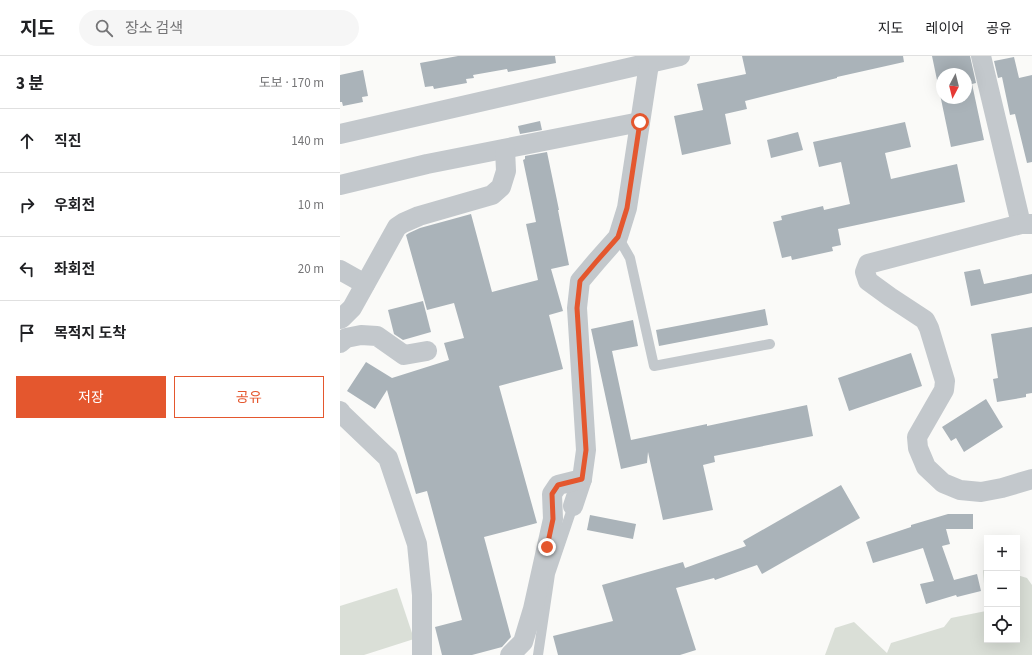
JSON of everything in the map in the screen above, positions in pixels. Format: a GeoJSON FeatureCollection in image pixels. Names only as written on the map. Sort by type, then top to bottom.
{"type":"FeatureCollection","features":[{"type":"Feature","properties":{"kind":"street"},"geometry":{"type":"LineString","coordinates":[[340,134],[680,56]]}},
{"type":"Feature","properties":{"kind":"street"},"geometry":{"type":"LineString","coordinates":[[981,56],[1026,224],[868,264],[865,272],[868,280],[924,320],[929,328],[945,381],[944,390],[917,437],[918,448],[926,467],[943,483],[960,490],[981,492],[1002,488],[1032,479]]}},
{"type":"Feature","properties":{"kind":"street"},"geometry":{"type":"LineString","coordinates":[[573,506],[582,479],[586,450],[577,308],[580,281],[618,237],[627,208],[649,64]]}},
{"type":"Feature","properties":{"kind":"street"},"geometry":{"type":"LineString","coordinates":[[340,185],[427,164],[640,122]]}},
{"type":"Feature","properties":{"kind":"street"},"geometry":{"type":"LineString","coordinates":[[340,319],[352,308],[397,227],[403,222],[492,195],[501,187],[506,171],[505,149]]}},
{"type":"Feature","properties":{"kind":"street"},"geometry":{"type":"LineString","coordinates":[[340,270],[365,284]]}},
{"type":"Feature","properties":{"kind":"street"},"geometry":{"type":"LineString","coordinates":[[340,343],[346,338],[361,335],[377,336],[404,355],[427,351]]}},
{"type":"Feature","properties":{"kind":"street"},"geometry":{"type":"LineString","coordinates":[[340,410],[342,414],[388,458],[417,544],[422,595],[422,655]]}},
{"type":"Feature","properties":{"kind":"street"},"geometry":{"type":"LineString","coordinates":[[510,655],[523,642],[533,608],[553,519],[552,494],[558,485],[582,479]]}},
{"type":"Feature","properties":{"kind":"lane"},"geometry":{"type":"LineString","coordinates":[[618,237],[630,258],[654,366],[770,344]]}},
{"type":"Feature","properties":{"kind":"lane"},"geometry":{"type":"LineString","coordinates":[[538,655],[550,574],[573,506]]}},
{"type":"Feature","properties":{"kind":"shaded area"},"geometry":{"type":"Polygon","coordinates":[[[1020,576],[1027,578],[1032,585],[1032,655],[825,655],[835,628],[854,622],[887,653],[891,643],[944,627],[951,618],[984,611],[984,643],[1020,643],[1020,576]]]}},
{"type":"Feature","properties":{"kind":"shaded area"},"geometry":{"type":"Polygon","coordinates":[[[397,588],[414,639],[364,655],[340,655],[340,606],[397,588]]]}},
{"type":"Feature","properties":{"kind":"building"},"geometry":{"type":"Polygon","coordinates":[[[458,56],[555,56],[556,63],[508,72],[507,69],[473,75],[474,78],[466,79],[467,83],[434,89],[433,86],[425,87],[420,63],[458,56]]]}},
{"type":"Feature","properties":{"kind":"building"},"geometry":{"type":"Polygon","coordinates":[[[742,56],[903,56],[904,62],[837,77],[745,101],[747,109],[725,114],[731,144],[682,155],[674,116],[703,110],[697,84],[746,74],[742,56]]]}},
{"type":"Feature","properties":{"kind":"building"},"geometry":{"type":"Polygon","coordinates":[[[932,56],[970,56],[976,83],[972,84],[972,68],[936,68],[936,75],[932,56]]]}},
{"type":"Feature","properties":{"kind":"building"},"geometry":{"type":"Polygon","coordinates":[[[1014,57],[1019,78],[1032,75],[1032,162],[1027,163],[1015,114],[1010,115],[1002,77],[998,78],[994,61],[1014,57]]]}},
{"type":"Feature","properties":{"kind":"building"},"geometry":{"type":"Polygon","coordinates":[[[363,70],[368,96],[362,97],[363,102],[343,106],[342,102],[340,102],[340,75],[363,70]]]}},
{"type":"Feature","properties":{"kind":"building"},"geometry":{"type":"Polygon","coordinates":[[[972,84],[984,140],[951,147],[942,104],[972,104],[972,84]]]}},
{"type":"Feature","properties":{"kind":"building"},"geometry":{"type":"Polygon","coordinates":[[[540,121],[542,130],[520,134],[518,126],[540,121]]]}},
{"type":"Feature","properties":{"kind":"building"},"geometry":{"type":"Polygon","coordinates":[[[905,122],[911,147],[885,153],[891,179],[957,164],[965,202],[838,229],[841,245],[832,247],[833,251],[792,260],[791,256],[782,258],[773,222],[782,220],[781,216],[823,206],[824,210],[850,204],[841,162],[819,167],[813,142],[905,122]]]}},
{"type":"Feature","properties":{"kind":"building"},"geometry":{"type":"Polygon","coordinates":[[[798,132],[803,150],[771,158],[767,140],[798,132]]]}},
{"type":"Feature","properties":{"kind":"building"},"geometry":{"type":"Polygon","coordinates":[[[547,152],[569,265],[551,269],[563,311],[549,315],[563,369],[499,386],[537,523],[484,537],[511,637],[502,647],[472,655],[442,655],[435,627],[462,620],[427,491],[416,494],[387,390],[375,409],[347,391],[366,362],[392,378],[449,360],[444,343],[464,338],[454,303],[427,310],[406,235],[409,233],[420,228],[471,214],[492,292],[538,280],[526,224],[536,222],[523,160],[525,159],[525,156],[547,152]]]}},
{"type":"Feature","properties":{"kind":"building"},"geometry":{"type":"Polygon","coordinates":[[[980,269],[984,284],[1032,274],[1032,293],[971,306],[964,272],[980,269]]]}},
{"type":"Feature","properties":{"kind":"building"},"geometry":{"type":"Polygon","coordinates":[[[423,301],[431,332],[403,340],[394,334],[388,310],[423,301]]]}},
{"type":"Feature","properties":{"kind":"building"},"geometry":{"type":"Polygon","coordinates":[[[765,309],[768,325],[659,346],[656,330],[765,309]]]}},
{"type":"Feature","properties":{"kind":"building"},"geometry":{"type":"Polygon","coordinates":[[[633,320],[638,346],[612,351],[631,440],[807,405],[813,436],[714,456],[715,462],[703,465],[713,510],[663,520],[648,452],[647,463],[621,469],[591,329],[633,320]]]}},
{"type":"Feature","properties":{"kind":"building"},"geometry":{"type":"Polygon","coordinates":[[[1032,327],[1032,393],[1026,394],[1026,397],[997,402],[993,379],[998,378],[991,334],[1032,327]]]}},
{"type":"Feature","properties":{"kind":"building"},"geometry":{"type":"Polygon","coordinates":[[[911,353],[922,386],[849,411],[838,378],[911,353]]]}},
{"type":"Feature","properties":{"kind":"building"},"geometry":{"type":"Polygon","coordinates":[[[986,399],[1003,427],[964,452],[956,438],[951,441],[942,427],[986,399]]]}},
{"type":"Feature","properties":{"kind":"building"},"geometry":{"type":"Polygon","coordinates":[[[841,485],[860,518],[762,574],[757,565],[715,580],[714,578],[676,588],[696,650],[680,655],[558,655],[553,636],[613,621],[602,585],[683,562],[685,568],[746,546],[743,541],[841,485]]]}},
{"type":"Feature","properties":{"kind":"building"},"geometry":{"type":"Polygon","coordinates":[[[948,514],[973,514],[973,529],[946,529],[950,544],[942,546],[954,580],[977,574],[981,591],[957,597],[956,595],[926,604],[920,584],[934,581],[923,548],[873,563],[866,542],[911,527],[911,525],[948,514]]]}},
{"type":"Feature","properties":{"kind":"building"},"geometry":{"type":"Polygon","coordinates":[[[590,515],[636,524],[633,539],[587,530],[590,515]]]}},
{"type":"Feature","properties":{"kind":"route"},"geometry":{"type":"LineString","coordinates":[[547,547],[553,519],[552,494],[558,485],[582,479],[586,450],[577,308],[580,281],[618,237],[627,208],[640,122]]}}]}
